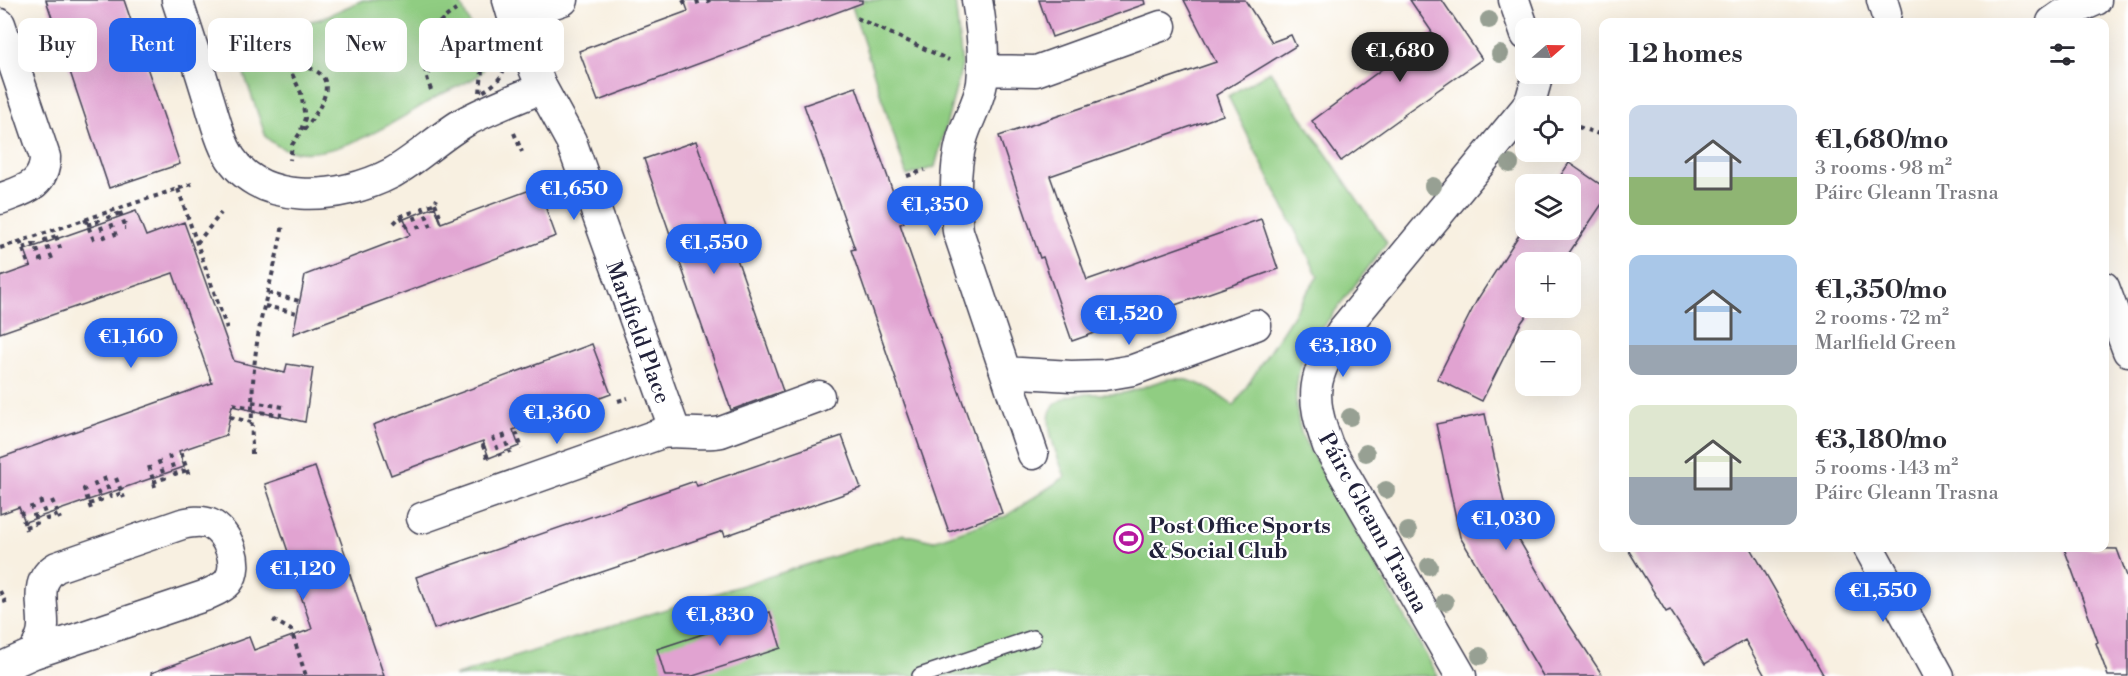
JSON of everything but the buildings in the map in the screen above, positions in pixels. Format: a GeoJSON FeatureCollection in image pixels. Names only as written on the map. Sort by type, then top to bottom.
{"type":"FeatureCollection","features":[{"type":"Feature","properties":{"kind":"street"},"geometry":{"type":"LineString","coordinates":[[177,0],[225,148],[246,176],[269,188],[295,193],[318,193],[349,189],[371,182],[392,172],[461,124],[542,88]]}},
{"type":"Feature","properties":{"kind":"street"},"geometry":{"type":"LineString","coordinates":[[510,9],[563,0]]}},
{"type":"Feature","properties":{"kind":"street"},"geometry":{"type":"LineString","coordinates":[[977,0],[983,32],[983,70],[981,86],[961,141],[955,197],[958,231],[1033,454]]}},
{"type":"Feature","properties":{"kind":"street"},"geometry":{"type":"LineString","coordinates":[[1514,0],[1520,18]]}},
{"type":"Feature","properties":{"kind":"street"},"geometry":{"type":"LineString","coordinates":[[2058,18],[2096,0]]}},
{"type":"Feature","properties":{"kind":"street","name":"Marlfield Place"},"geometry":{"type":"LineString","coordinates":[[510,9],[542,88],[571,141],[675,431]]}},
{"type":"Feature","properties":{"kind":"street"},"geometry":{"type":"LineString","coordinates":[[0,24],[45,157],[45,167],[39,179],[29,188],[0,200]]}},
{"type":"Feature","properties":{"kind":"street"},"geometry":{"type":"LineString","coordinates":[[983,70],[1036,71],[1161,26]]}},
{"type":"Feature","properties":{"kind":"street","name":"Páirc Gleann Trasna"},"geometry":{"type":"LineString","coordinates":[[1461,676],[1328,446],[1317,417],[1315,393],[1323,361],[1342,332],[1515,120]]}},
{"type":"Feature","properties":{"kind":"street"},"geometry":{"type":"LineString","coordinates":[[2109,300],[2128,351]]}},
{"type":"Feature","properties":{"kind":"street"},"geometry":{"type":"LineString","coordinates":[[1006,372],[1071,376],[1113,374],[1133,370],[1256,325]]}},
{"type":"Feature","properties":{"kind":"street"},"geometry":{"type":"LineString","coordinates":[[422,518],[662,433],[675,431],[699,435],[721,432],[819,396]]}},
{"type":"Feature","properties":{"kind":"street"},"geometry":{"type":"LineString","coordinates":[[0,668],[34,652],[219,589],[228,582],[232,573],[233,561],[230,548],[221,533],[210,524],[197,521],[182,524],[51,570],[43,581],[40,606],[43,625],[41,639],[34,652]]}},
{"type":"Feature","properties":{"kind":"street"},"geometry":{"type":"LineString","coordinates":[[1871,552],[1939,676]]}},
{"type":"Feature","properties":{"kind":"lane"},"geometry":{"type":"LineString","coordinates":[[920,676],[1033,638]]}},
{"type":"Feature","properties":{"kind":"path"},"geometry":{"type":"LineString","coordinates":[[683,0],[687,7]]}},
{"type":"Feature","properties":{"kind":"path"},"geometry":{"type":"LineString","coordinates":[[696,0],[699,7]]}},
{"type":"Feature","properties":{"kind":"path"},"geometry":{"type":"LineString","coordinates":[[444,18],[456,10]]}},
{"type":"Feature","properties":{"kind":"path"},"geometry":{"type":"LineString","coordinates":[[857,18],[951,61]]}},
{"type":"Feature","properties":{"kind":"path"},"geometry":{"type":"LineString","coordinates":[[292,145],[318,112],[326,89],[320,74],[313,69]]}},
{"type":"Feature","properties":{"kind":"path"},"geometry":{"type":"LineString","coordinates":[[291,72],[304,105],[305,118],[300,134]]}},
{"type":"Feature","properties":{"kind":"path"},"geometry":{"type":"LineString","coordinates":[[427,72],[431,90]]}},
{"type":"Feature","properties":{"kind":"path"},"geometry":{"type":"LineString","coordinates":[[428,78],[429,72]]}},
{"type":"Feature","properties":{"kind":"path"},"geometry":{"type":"LineString","coordinates":[[480,93],[482,72]]}},
{"type":"Feature","properties":{"kind":"path"},"geometry":{"type":"LineString","coordinates":[[1581,128],[1599,134]]}},
{"type":"Feature","properties":{"kind":"path"},"geometry":{"type":"LineString","coordinates":[[116,236],[109,217],[195,183]]}},
{"type":"Feature","properties":{"kind":"path"},"geometry":{"type":"LineString","coordinates":[[178,189],[227,329]]}},
{"type":"Feature","properties":{"kind":"path"},"geometry":{"type":"LineString","coordinates":[[431,227],[423,208],[436,201],[441,218],[439,219]]}},
{"type":"Feature","properties":{"kind":"path"},"geometry":{"type":"LineString","coordinates":[[0,248],[85,219],[120,211]]}},
{"type":"Feature","properties":{"kind":"path"},"geometry":{"type":"LineString","coordinates":[[120,211],[126,228],[124,228]]}},
{"type":"Feature","properties":{"kind":"path"},"geometry":{"type":"LineString","coordinates":[[394,223],[401,216],[413,212],[420,231]]}},
{"type":"Feature","properties":{"kind":"path"},"geometry":{"type":"LineString","coordinates":[[197,243],[221,213]]}},
{"type":"Feature","properties":{"kind":"path"},"geometry":{"type":"LineString","coordinates":[[252,454],[251,422],[255,358],[262,313],[266,306],[276,262],[284,215]]}},
{"type":"Feature","properties":{"kind":"path"},"geometry":{"type":"LineString","coordinates":[[401,216],[409,231]]}},
{"type":"Feature","properties":{"kind":"path"},"geometry":{"type":"LineString","coordinates":[[85,219],[94,240]]}},
{"type":"Feature","properties":{"kind":"path"},"geometry":{"type":"LineString","coordinates":[[87,225],[99,221],[106,240]]}},
{"type":"Feature","properties":{"kind":"path"},"geometry":{"type":"LineString","coordinates":[[54,230],[61,251]]}},
{"type":"Feature","properties":{"kind":"path"},"geometry":{"type":"LineString","coordinates":[[52,259],[45,240],[56,236]]}},
{"type":"Feature","properties":{"kind":"path"},"geometry":{"type":"LineString","coordinates":[[20,241],[28,263],[30,262]]}},
{"type":"Feature","properties":{"kind":"path"},"geometry":{"type":"LineString","coordinates":[[23,248],[35,244],[42,263]]}},
{"type":"Feature","properties":{"kind":"path"},"geometry":{"type":"LineString","coordinates":[[268,293],[299,301]]}},
{"type":"Feature","properties":{"kind":"path"},"geometry":{"type":"LineString","coordinates":[[266,306],[297,313]]}},
{"type":"Feature","properties":{"kind":"path"},"geometry":{"type":"LineString","coordinates":[[233,404],[282,416]]}},
{"type":"Feature","properties":{"kind":"path"},"geometry":{"type":"LineString","coordinates":[[252,407],[283,407]]}},
{"type":"Feature","properties":{"kind":"path"},"geometry":{"type":"LineString","coordinates":[[230,417],[251,422]]}},
{"type":"Feature","properties":{"kind":"path"},"geometry":{"type":"LineString","coordinates":[[503,434],[510,453],[522,449],[517,434],[515,435]]}},
{"type":"Feature","properties":{"kind":"path"},"geometry":{"type":"LineString","coordinates":[[484,446],[489,461],[500,457],[493,437]]}},
{"type":"Feature","properties":{"kind":"path"},"geometry":{"type":"LineString","coordinates":[[169,455],[175,474],[187,470]]}},
{"type":"Feature","properties":{"kind":"path"},"geometry":{"type":"LineString","coordinates":[[180,456],[182,455],[189,476]]}},
{"type":"Feature","properties":{"kind":"path"},"geometry":{"type":"LineString","coordinates":[[149,466],[154,484],[165,478],[158,459]]}},
{"type":"Feature","properties":{"kind":"path"},"geometry":{"type":"LineString","coordinates":[[104,477],[111,497],[123,495],[116,478]]}},
{"type":"Feature","properties":{"kind":"path"},"geometry":{"type":"LineString","coordinates":[[85,488],[90,506],[101,500],[94,481]]}},
{"type":"Feature","properties":{"kind":"path"},"geometry":{"type":"LineString","coordinates":[[40,500],[47,519],[59,517],[52,501]]}},
{"type":"Feature","properties":{"kind":"path"},"geometry":{"type":"LineString","coordinates":[[21,511],[25,528],[37,523],[30,503]]}},
{"type":"Feature","properties":{"kind":"path"},"geometry":{"type":"LineString","coordinates":[[273,620],[291,630],[306,676]]}},
{"type":"Feature","properties":{"kind":"green space"},"geometry":{"type":"Polygon","coordinates":[[[363,0],[459,0],[467,18],[419,18],[419,72],[481,72],[476,77],[400,119],[353,142],[329,150],[306,153],[284,149],[266,137],[243,72],[313,72],[313,21],[363,0]]]}},
{"type":"Feature","properties":{"kind":"green space"},"geometry":{"type":"Polygon","coordinates":[[[850,0],[955,0],[962,66],[935,167],[907,176],[850,0]]]}},
{"type":"Feature","properties":{"kind":"green space","name":"Post Office Sports & Social Club"},"geometry":{"type":"Polygon","coordinates":[[[1270,71],[1387,243],[1306,349],[1299,371],[1296,392],[1297,413],[1302,436],[1438,676],[454,676],[904,534],[933,541],[1006,516],[1065,477],[1053,444],[1049,417],[1054,406],[1069,396],[1121,393],[1161,381],[1181,379],[1203,386],[1234,406],[1318,276],[1228,96],[1270,71]]]}},
{"type":"Feature","properties":{"kind":"place","name":"Post Office Sports & Social Club"},"geometry":{"type":"Point","coordinates":[1128,538]}}]}
